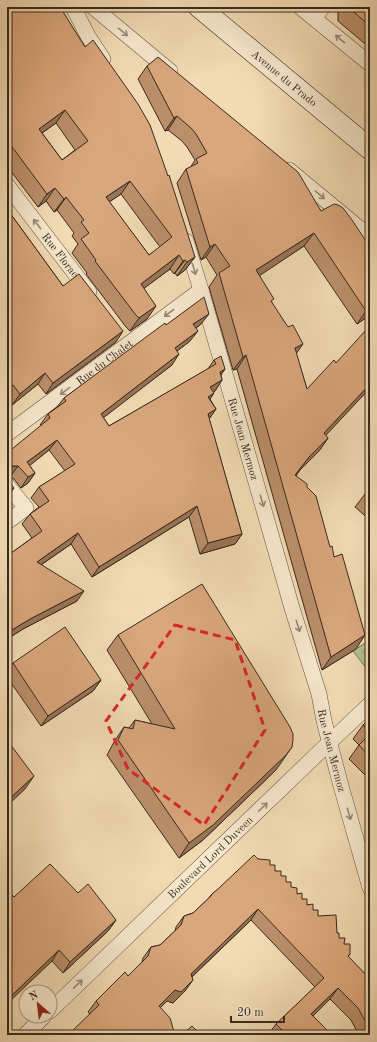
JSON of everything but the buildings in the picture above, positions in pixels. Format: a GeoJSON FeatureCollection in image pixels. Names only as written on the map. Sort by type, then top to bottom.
{"type":"FeatureCollection","features":[{"type":"Feature","properties":{"kind":"main road","name":"Avenue du Prado"},"geometry":{"type":"LineString","coordinates":[[198,7],[370,149]]}},
{"type":"Feature","properties":{"kind":"street"},"geometry":{"type":"LineString","coordinates":[[73,7],[88,36],[109,68]]}},
{"type":"Feature","properties":{"kind":"street"},"geometry":{"type":"LineString","coordinates":[[93,7],[183,82]]}},
{"type":"Feature","properties":{"kind":"street"},"geometry":{"type":"LineString","coordinates":[[300,7],[370,64]]}},
{"type":"Feature","properties":{"kind":"street"},"geometry":{"type":"LineString","coordinates":[[314,18],[324,7]]}},
{"type":"Feature","properties":{"kind":"street"},"geometry":{"type":"LineString","coordinates":[[280,162],[370,237]]}},
{"type":"Feature","properties":{"kind":"street","name":"Rue Florac"},"geometry":{"type":"LineString","coordinates":[[7,185],[96,302]]}},
{"type":"Feature","properties":{"kind":"street","name":"Rue Jean Mermoz"},"geometry":{"type":"LineString","coordinates":[[182,230],[201,290],[290,602],[319,694],[341,786],[370,888]]}},
{"type":"Feature","properties":{"kind":"street","name":"Rue du Chalet"},"geometry":{"type":"LineString","coordinates":[[7,434],[124,338],[201,290]]}},
{"type":"Feature","properties":{"kind":"street"},"geometry":{"type":"LineString","coordinates":[[7,485],[26,508],[7,522]]}},
{"type":"Feature","properties":{"kind":"street","name":"Boulevard Lord Duveen"},"geometry":{"type":"LineString","coordinates":[[58,1003],[370,704]]}},
{"type":"Feature","properties":{"kind":"street"},"geometry":{"type":"LineString","coordinates":[[25,1035],[36,1024]]}},
{"type":"Feature","properties":{"kind":"highlighted area"},"geometry":{"type":"Polygon","coordinates":[[[175,625],[235,640],[265,730],[204,825],[128,769],[106,721],[175,625]]]}},
{"type":"Feature","properties":{"kind":"green space"},"geometry":{"type":"Polygon","coordinates":[[[370,640],[370,673],[353,651],[370,640]]]}}]}
